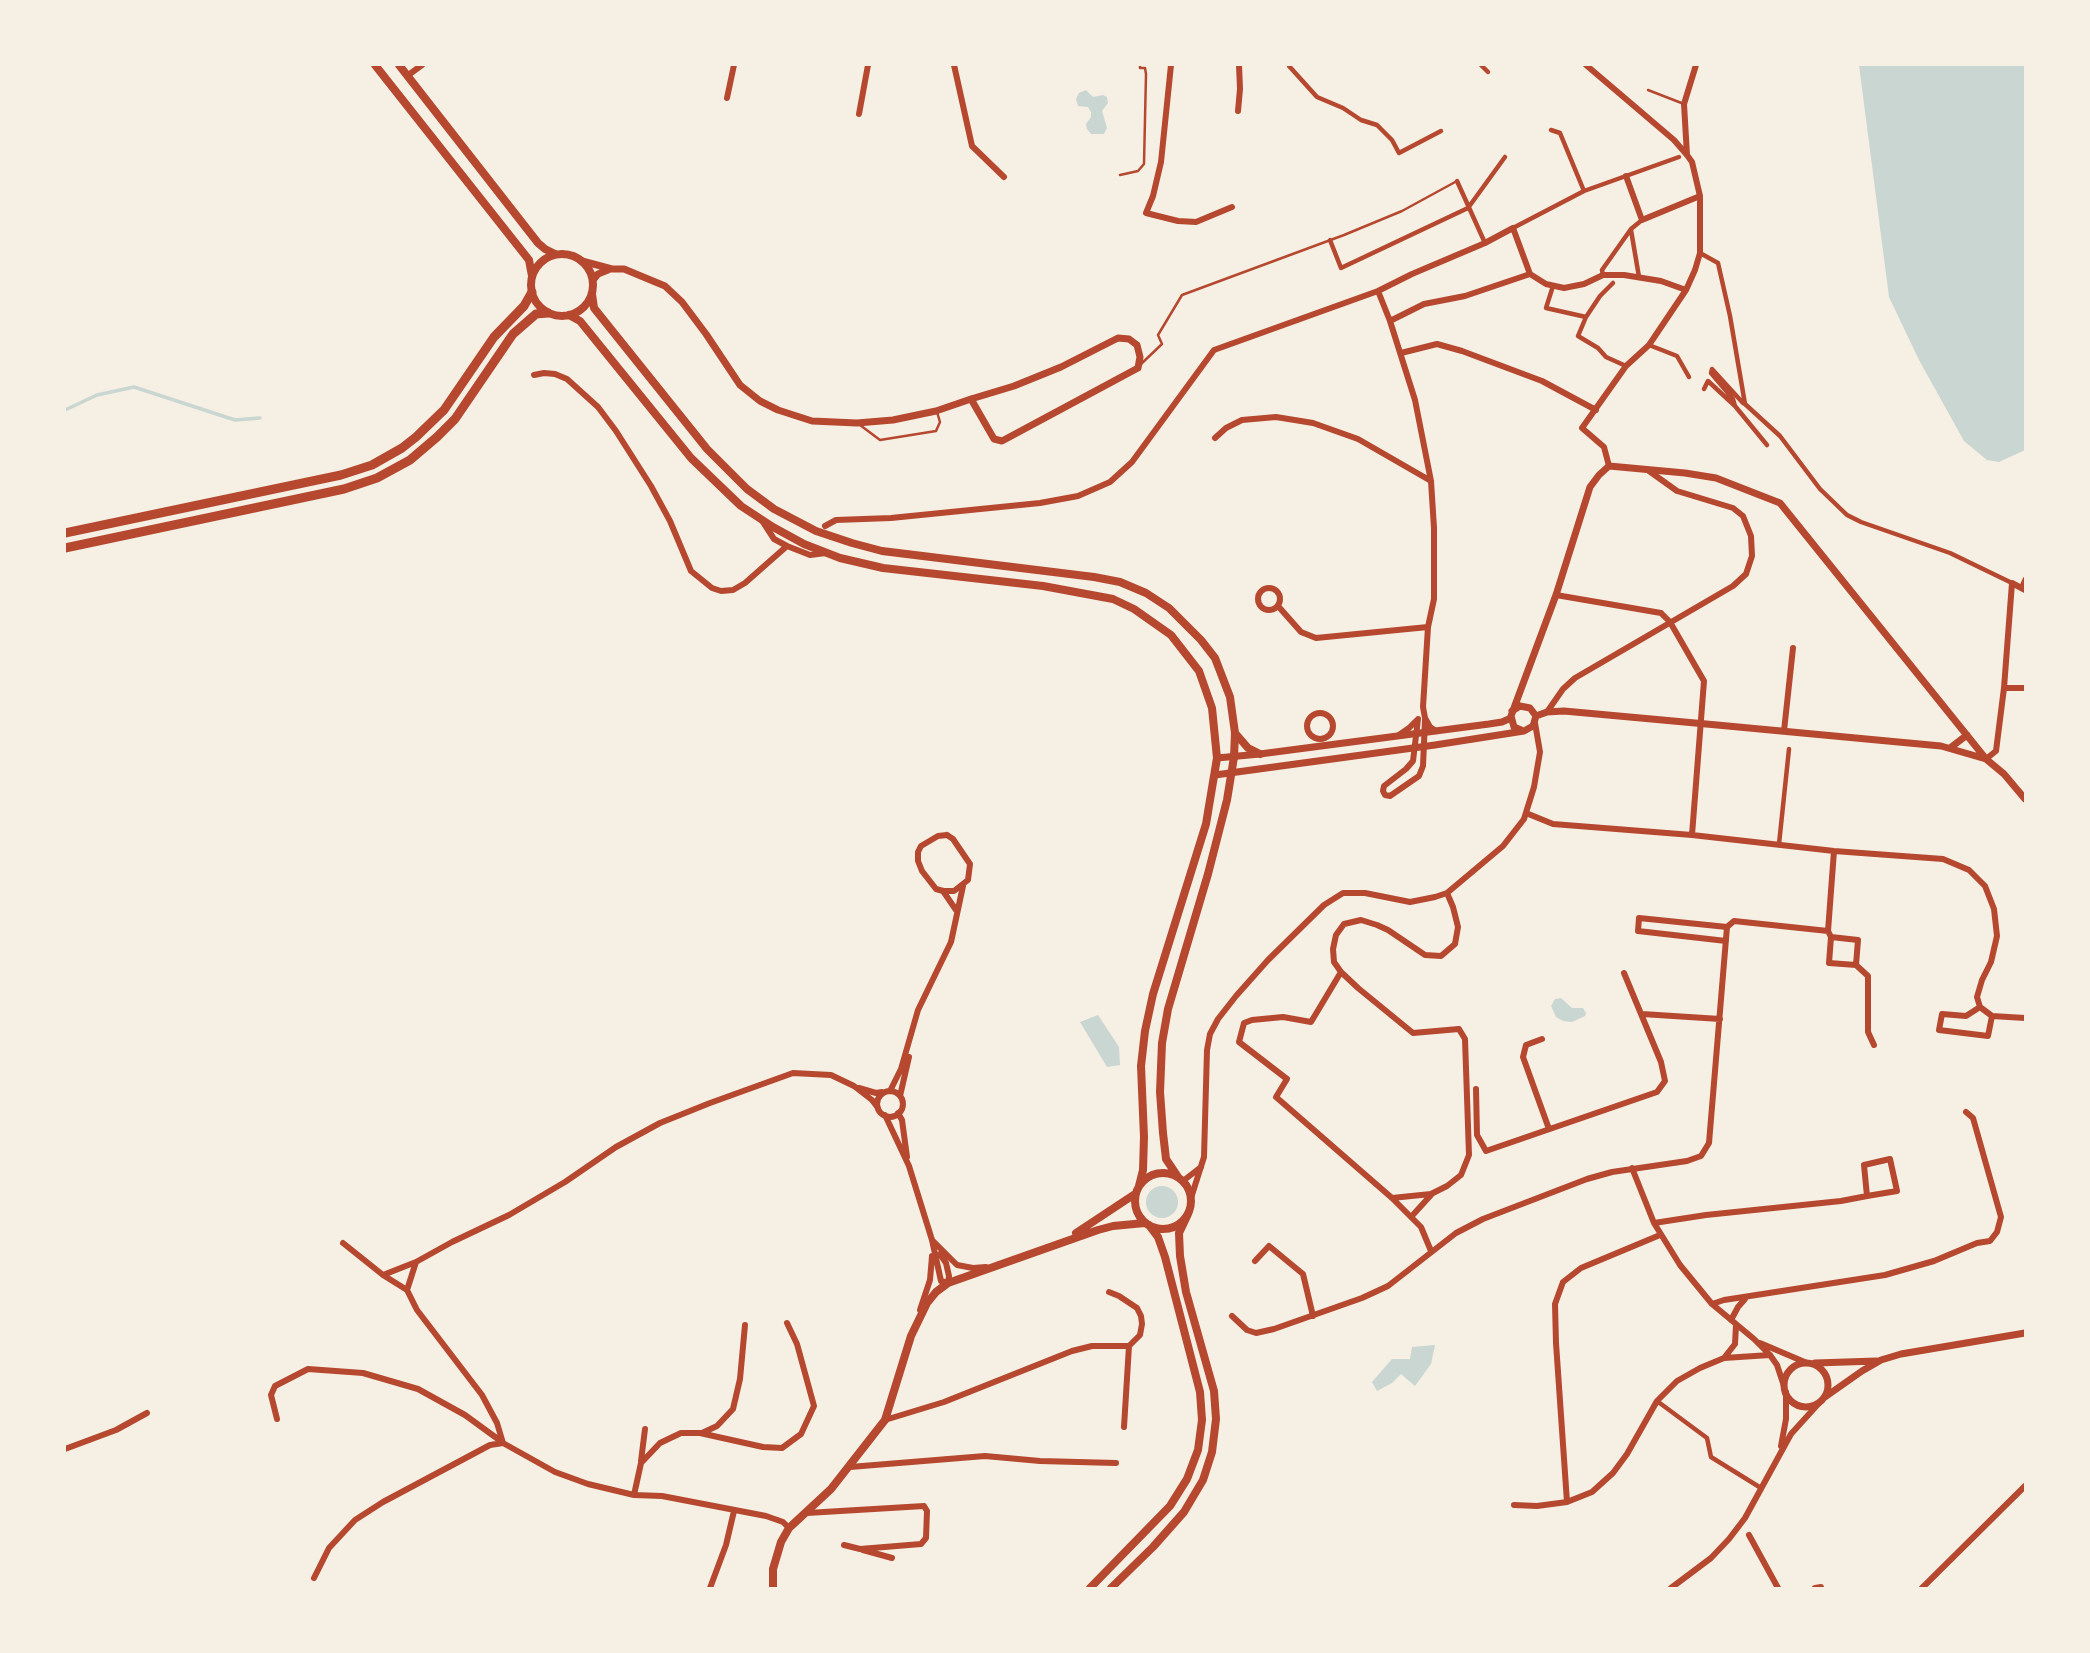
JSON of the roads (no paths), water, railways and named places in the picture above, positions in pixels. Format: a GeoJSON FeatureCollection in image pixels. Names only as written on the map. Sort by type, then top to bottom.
{"type":"FeatureCollection","features":[{"type":"Feature","properties":{"kind":"main road"},"geometry":{"type":"LineString","coordinates":[[65,533],[341,475],[372,465],[409,443],[444,410],[494,337],[524,306],[531,292],[529,260],[375,65]]}},
{"type":"Feature","properties":{"kind":"main road"},"geometry":{"type":"LineString","coordinates":[[399,65],[538,243],[555,254]]}},
{"type":"Feature","properties":{"kind":"main road"},"geometry":{"type":"LineString","coordinates":[[532,276],[541,262],[555,254],[565,253],[582,261],[593,280],[594,308],[707,449],[747,489],[774,509],[816,531],[882,551],[1119,582],[1146,593],[1170,608],[1215,658],[1230,696],[1235,733],[1234,757],[1227,800],[1208,874],[1168,1009],[1162,1043],[1160,1093],[1166,1158],[1190,1192],[1188,1214],[1179,1233],[1180,1256],[1186,1292],[1214,1391],[1216,1419],[1212,1452],[1203,1480],[1184,1512],[1111,1588]]}},
{"type":"Feature","properties":{"kind":"main road"},"geometry":{"type":"LineString","coordinates":[[531,292],[537,304],[554,315],[569,315],[583,308],[592,294]]}},
{"type":"Feature","properties":{"kind":"main road"},"geometry":{"type":"LineString","coordinates":[[65,548],[344,489],[377,478],[410,460],[437,437],[455,419],[513,334],[537,314],[548,313]]}},
{"type":"Feature","properties":{"kind":"main road"},"geometry":{"type":"LineString","coordinates":[[569,315],[580,321],[691,458],[741,506],[804,544],[883,568],[1090,593],[1113,599],[1135,609],[1171,635],[1199,671],[1212,708],[1217,758],[1206,824],[1153,994],[1145,1031],[1141,1066],[1143,1170],[1137,1190],[1136,1210],[1158,1237],[1165,1257],[1200,1392],[1202,1420],[1198,1450],[1187,1479],[1170,1506],[1090,1588]]}},
{"type":"Feature","properties":{"kind":"main road"},"geometry":{"type":"LineString","coordinates":[[1235,733],[1248,748],[1260,754]]}},
{"type":"Feature","properties":{"kind":"main road"},"geometry":{"type":"LineString","coordinates":[[1058,1244],[1137,1190],[1149,1176],[1164,1172],[1180,1179]]}},
{"type":"Feature","properties":{"kind":"main road"},"geometry":{"type":"LineString","coordinates":[[773,1588],[773,1569],[781,1542],[789,1528],[807,1513],[850,1467],[885,1420],[911,1336],[927,1303],[936,1292],[948,1283],[1112,1226],[1147,1224],[1157,1229],[1175,1227],[1188,1214]]}},
{"type":"Feature","properties":{"kind":"street"},"geometry":{"type":"LineString","coordinates":[[408,76],[422,65]]}},
{"type":"Feature","properties":{"kind":"street"},"geometry":{"type":"LineString","coordinates":[[727,98],[734,65]]}},
{"type":"Feature","properties":{"kind":"street"},"geometry":{"type":"LineString","coordinates":[[859,114],[868,65]]}},
{"type":"Feature","properties":{"kind":"street"},"geometry":{"type":"LineString","coordinates":[[954,65],[972,146],[1004,177]]}},
{"type":"Feature","properties":{"kind":"street"},"geometry":{"type":"LineString","coordinates":[[1171,65],[1161,162],[1146,213],[1178,221],[1196,222],[1232,207]]}},
{"type":"Feature","properties":{"kind":"street"},"geometry":{"type":"LineString","coordinates":[[1238,111],[1239,65]]}},
{"type":"Feature","properties":{"kind":"street"},"geometry":{"type":"LineString","coordinates":[[1480,65],[1488,72]]}},
{"type":"Feature","properties":{"kind":"street"},"geometry":{"type":"LineString","coordinates":[[1586,65],[1674,140],[1687,155],[1692,162],[1699,196],[1700,253],[1686,290],[1649,345],[1626,366],[1582,428],[1604,447],[1609,466]]}},
{"type":"Feature","properties":{"kind":"street"},"geometry":{"type":"LineString","coordinates":[[1687,155],[1684,104],[1696,65]]}},
{"type":"Feature","properties":{"kind":"street"},"geometry":{"type":"LineString","coordinates":[[1289,66],[1317,97],[1343,108],[1361,120],[1377,125],[1392,140],[1399,153],[1441,131]]}},
{"type":"Feature","properties":{"kind":"street"},"geometry":{"type":"LineString","coordinates":[[1551,130],[1560,133],[1584,191]]}},
{"type":"Feature","properties":{"kind":"street"},"geometry":{"type":"LineString","coordinates":[[1330,240],[1341,268],[1468,208],[1505,157]]}},
{"type":"Feature","properties":{"kind":"street"},"geometry":{"type":"LineString","coordinates":[[825,526],[836,520],[1040,503],[1078,496],[1110,482],[1132,462],[1214,350],[1378,291],[1485,243],[1584,191],[1679,158]]}},
{"type":"Feature","properties":{"kind":"street"},"geometry":{"type":"LineString","coordinates":[[1626,176],[1642,220]]}},
{"type":"Feature","properties":{"kind":"street"},"geometry":{"type":"LineString","coordinates":[[1457,181],[1485,243]]}},
{"type":"Feature","properties":{"kind":"street"},"geometry":{"type":"LineString","coordinates":[[1603,275],[1602,270],[1631,229],[1642,220],[1699,196]]}},
{"type":"Feature","properties":{"kind":"street"},"geometry":{"type":"LineString","coordinates":[[1513,228],[1530,274],[1553,286],[1564,288],[1584,284],[1603,275],[1624,275],[1661,281],[1686,290]]}},
{"type":"Feature","properties":{"kind":"street"},"geometry":{"type":"LineString","coordinates":[[1631,229],[1639,277]]}},
{"type":"Feature","properties":{"kind":"street"},"geometry":{"type":"LineString","coordinates":[[1700,253],[1718,263],[1745,404]]}},
{"type":"Feature","properties":{"kind":"street"},"geometry":{"type":"LineString","coordinates":[[582,261],[612,270]]}},
{"type":"Feature","properties":{"kind":"street"},"geometry":{"type":"LineString","coordinates":[[593,280],[598,274],[624,270],[665,286],[682,302],[740,385],[760,401],[812,421],[857,423],[893,420],[936,411],[971,399],[1014,386],[1061,367],[1118,338],[1129,339],[1137,345],[1140,357],[1138,368],[1002,441],[994,439],[971,399]]}},
{"type":"Feature","properties":{"kind":"street"},"geometry":{"type":"LineString","coordinates":[[1390,321],[1424,304],[1465,296],[1530,274]]}},
{"type":"Feature","properties":{"kind":"street"},"geometry":{"type":"LineString","coordinates":[[1612,283],[1586,317],[1578,336],[1598,348],[1606,357],[1626,366]]}},
{"type":"Feature","properties":{"kind":"street"},"geometry":{"type":"LineString","coordinates":[[1553,286],[1546,308],[1586,317]]}},
{"type":"Feature","properties":{"kind":"street"},"geometry":{"type":"LineString","coordinates":[[1378,291],[1415,400],[1431,481],[1434,528],[1434,599],[1428,627],[1422,719],[1425,732],[1424,757],[1419,776],[1390,796],[1385,795],[1384,786],[1406,769],[1413,759],[1416,733],[1422,719]]}},
{"type":"Feature","properties":{"kind":"street"},"geometry":{"type":"LineString","coordinates":[[1401,353],[1437,344],[1462,351],[1542,381],[1596,410]]}},
{"type":"Feature","properties":{"kind":"street"},"geometry":{"type":"LineString","coordinates":[[1649,345],[1677,356],[1689,377]]}},
{"type":"Feature","properties":{"kind":"street"},"geometry":{"type":"LineString","coordinates":[[1735,406],[1733,399],[1711,373],[1712,369],[1780,436],[1815,485],[1847,515],[1950,553],[2023,589],[2025,579]]}},
{"type":"Feature","properties":{"kind":"street"},"geometry":{"type":"LineString","coordinates":[[534,375],[555,374],[567,379],[598,407],[616,431],[670,520],[691,571],[712,588],[721,591],[733,590],[772,561],[787,546]]}},
{"type":"Feature","properties":{"kind":"street"},"geometry":{"type":"LineString","coordinates":[[1704,389],[1708,382],[1735,406],[1767,445]]}},
{"type":"Feature","properties":{"kind":"street"},"geometry":{"type":"LineString","coordinates":[[1215,438],[1226,428],[1242,420],[1276,417],[1313,423],[1357,439],[1431,481]]}},
{"type":"Feature","properties":{"kind":"street"},"geometry":{"type":"LineString","coordinates":[[1521,730],[1514,727],[1511,715],[1556,595],[1590,487],[1609,466],[1685,472],[1716,478],[1780,503],[1986,759],[2004,774],[2025,799]]}},
{"type":"Feature","properties":{"kind":"street"},"geometry":{"type":"LineString","coordinates":[[1215,775],[1435,746],[1530,729],[1535,720],[1547,712],[1563,689],[1575,678],[1733,586],[1746,574],[1752,556],[1751,536],[1743,516],[1732,508],[1677,491],[1648,471]]}},
{"type":"Feature","properties":{"kind":"street"},"geometry":{"type":"LineString","coordinates":[[762,520],[774,539],[787,546],[810,555],[827,553]]}},
{"type":"Feature","properties":{"kind":"street"},"geometry":{"type":"LineString","coordinates":[[1986,759],[1996,751],[2012,583]]}},
{"type":"Feature","properties":{"kind":"street"},"geometry":{"type":"LineString","coordinates":[[1556,595],[1661,613],[1670,622],[1704,681],[1692,835]]}},
{"type":"Feature","properties":{"kind":"street"},"geometry":{"type":"LineString","coordinates":[[1278,606],[1301,632],[1316,638],[1428,627]]}},
{"type":"Feature","properties":{"kind":"street"},"geometry":{"type":"LineString","coordinates":[[1784,732],[1793,649]]}},
{"type":"Feature","properties":{"kind":"street"},"geometry":{"type":"LineString","coordinates":[[2004,688],[2025,688]]}},
{"type":"Feature","properties":{"kind":"street"},"geometry":{"type":"LineString","coordinates":[[1191,1198],[1205,1157],[1206,1065],[1210,1034],[1218,1019],[1268,960],[1324,905],[1343,893],[1365,893],[1410,902],[1447,893],[1503,846],[1524,819],[1534,787],[1539,752],[1533,710],[1527,706],[1517,707],[1502,722],[1217,758]]}},
{"type":"Feature","properties":{"kind":"street"},"geometry":{"type":"LineString","coordinates":[[1547,712],[1564,711],[1701,723],[1950,748],[1986,759]]}},
{"type":"Feature","properties":{"kind":"street"},"geometry":{"type":"LineString","coordinates":[[1318,713],[1328,715],[1332,723],[1330,734],[1322,738],[1312,736],[1307,728],[1308,719],[1318,713]]}},
{"type":"Feature","properties":{"kind":"street"},"geometry":{"type":"LineString","coordinates":[[1422,719],[1436,731]]}},
{"type":"Feature","properties":{"kind":"street"},"geometry":{"type":"LineString","coordinates":[[1398,735],[1422,719]]}},
{"type":"Feature","properties":{"kind":"street"},"geometry":{"type":"LineString","coordinates":[[1950,748],[1968,735]]}},
{"type":"Feature","properties":{"kind":"street"},"geometry":{"type":"LineString","coordinates":[[1424,757],[1435,746]]}},
{"type":"Feature","properties":{"kind":"street"},"geometry":{"type":"LineString","coordinates":[[1779,844],[1789,749]]}},
{"type":"Feature","properties":{"kind":"street"},"geometry":{"type":"LineString","coordinates":[[1405,750],[1410,752],[1413,759]]}},
{"type":"Feature","properties":{"kind":"street"},"geometry":{"type":"LineString","coordinates":[[1526,813],[1553,824],[1943,859],[1969,870],[1985,886],[1994,909],[1997,936],[1991,962],[1977,997],[1980,1007],[1992,1016],[2025,1018]]}},
{"type":"Feature","properties":{"kind":"street"},"geometry":{"type":"LineString","coordinates":[[947,835],[953,839],[970,864],[968,880],[963,886],[954,891],[936,889],[918,861],[921,846],[938,836],[947,835]]}},
{"type":"Feature","properties":{"kind":"street"},"geometry":{"type":"LineString","coordinates":[[1834,851],[1829,963],[1856,965],[1868,976],[1868,1032],[1874,1045]]}},
{"type":"Feature","properties":{"kind":"street"},"geometry":{"type":"LineString","coordinates":[[878,1108],[878,1100],[888,1091],[901,1069],[918,1010],[951,942],[963,886]]}},
{"type":"Feature","properties":{"kind":"street"},"geometry":{"type":"LineString","coordinates":[[943,891],[956,911]]}},
{"type":"Feature","properties":{"kind":"street"},"geometry":{"type":"LineString","coordinates":[[1411,1217],[1432,1195],[1461,1175],[1469,1155],[1465,1039],[1459,1029],[1413,1033],[1341,972],[1334,962],[1334,949],[1336,935],[1345,924],[1361,920],[1388,930],[1425,955],[1441,956],[1455,944],[1458,927],[1447,893]]}},
{"type":"Feature","properties":{"kind":"street"},"geometry":{"type":"LineString","coordinates":[[1726,940],[1638,931],[1639,918],[1727,927]]}},
{"type":"Feature","properties":{"kind":"street"},"geometry":{"type":"LineString","coordinates":[[1232,1316],[1247,1330],[1256,1332],[1313,1316],[1388,1286],[1431,1251],[1483,1219],[1587,1179],[1632,1168],[1687,1161],[1701,1156],[1709,1143],[1727,927],[1734,921],[1858,940],[1856,965]]}},
{"type":"Feature","properties":{"kind":"street"},"geometry":{"type":"LineString","coordinates":[[1341,972],[1311,1022],[1283,1017],[1252,1020],[1244,1023],[1239,1042],[1287,1079],[1276,1097],[1392,1198],[1420,1227],[1431,1251]]}},
{"type":"Feature","properties":{"kind":"street"},"geometry":{"type":"LineString","coordinates":[[1476,1089],[1477,1135],[1486,1152],[1657,1092],[1665,1081],[1661,1062],[1624,973]]}},
{"type":"Feature","properties":{"kind":"street"},"geometry":{"type":"LineString","coordinates":[[1980,1007],[1966,1016],[1942,1014],[1939,1030],[1988,1036],[1992,1016]]}},
{"type":"Feature","properties":{"kind":"street"},"geometry":{"type":"LineString","coordinates":[[885,1115],[892,1116],[902,1107],[900,1096],[918,1010]]}},
{"type":"Feature","properties":{"kind":"street"},"geometry":{"type":"LineString","coordinates":[[1642,1014],[1720,1019]]}},
{"type":"Feature","properties":{"kind":"street"},"geometry":{"type":"LineString","coordinates":[[1542,1039],[1526,1045],[1523,1057],[1549,1129]]}},
{"type":"Feature","properties":{"kind":"street"},"geometry":{"type":"LineString","coordinates":[[383,1276],[509,1215],[565,1182],[616,1147],[660,1123],[793,1073],[831,1075],[876,1093],[888,1091],[900,1096]]}},
{"type":"Feature","properties":{"kind":"street"},"geometry":{"type":"LineString","coordinates":[[854,1086],[885,1115],[909,1166],[932,1240],[941,1280],[948,1283]]}},
{"type":"Feature","properties":{"kind":"street"},"geometry":{"type":"LineString","coordinates":[[1712,1304],[1885,1275],[1934,1261],[1977,1243],[1990,1241],[1997,1232],[2001,1217],[1973,1118],[1966,1112]]}},
{"type":"Feature","properties":{"kind":"street"},"geometry":{"type":"LineString","coordinates":[[898,1113],[902,1120],[909,1166]]}},
{"type":"Feature","properties":{"kind":"street"},"geometry":{"type":"LineString","coordinates":[[1654,1223],[1706,1215],[1867,1196],[1897,1191],[1890,1159],[1864,1165],[1867,1196]]}},
{"type":"Feature","properties":{"kind":"street"},"geometry":{"type":"LineString","coordinates":[[1180,1179],[1200,1167]]}},
{"type":"Feature","properties":{"kind":"street"},"geometry":{"type":"LineString","coordinates":[[1632,1168],[1654,1223],[1680,1265],[1712,1304],[1770,1355],[1777,1365],[1792,1402],[1798,1405],[1809,1407],[1822,1400],[1881,1360],[1901,1354],[2025,1333]]}},
{"type":"Feature","properties":{"kind":"street"},"geometry":{"type":"LineString","coordinates":[[1392,1198],[1432,1195]]}},
{"type":"Feature","properties":{"kind":"street"},"geometry":{"type":"LineString","coordinates":[[1567,1502],[1555,1304],[1563,1282],[1581,1268],[1660,1235]]}},
{"type":"Feature","properties":{"kind":"street"},"geometry":{"type":"LineString","coordinates":[[932,1240],[957,1265],[973,1268],[995,1267]]}},
{"type":"Feature","properties":{"kind":"street"},"geometry":{"type":"LineString","coordinates":[[911,1336],[930,1280],[932,1240]]}},
{"type":"Feature","properties":{"kind":"street"},"geometry":{"type":"LineString","coordinates":[[343,1243],[383,1276],[407,1290],[417,1310],[482,1395],[497,1423],[503,1443]]}},
{"type":"Feature","properties":{"kind":"street"},"geometry":{"type":"LineString","coordinates":[[1255,1261],[1269,1245],[1303,1274],[1313,1316]]}},
{"type":"Feature","properties":{"kind":"street"},"geometry":{"type":"LineString","coordinates":[[407,1290],[416,1262]]}},
{"type":"Feature","properties":{"kind":"street"},"geometry":{"type":"LineString","coordinates":[[1109,1292],[1137,1308],[1142,1324],[1140,1335],[1129,1346],[1124,1427]]}},
{"type":"Feature","properties":{"kind":"street"},"geometry":{"type":"LineString","coordinates":[[1724,1358],[1735,1344],[1733,1323],[1740,1303],[1746,1297]]}},
{"type":"Feature","properties":{"kind":"street"},"geometry":{"type":"LineString","coordinates":[[641,1463],[660,1443],[681,1433],[700,1433],[763,1447],[782,1448],[801,1434],[814,1406],[788,1323]]}},
{"type":"Feature","properties":{"kind":"street"},"geometry":{"type":"LineString","coordinates":[[700,1433],[717,1426],[733,1409],[740,1379],[745,1325]]}},
{"type":"Feature","properties":{"kind":"street"},"geometry":{"type":"LineString","coordinates":[[1671,1588],[1711,1558],[1729,1539],[1745,1518],[1791,1434],[1828,1391],[1827,1377],[1818,1366],[1754,1339]]}},
{"type":"Feature","properties":{"kind":"street"},"geometry":{"type":"LineString","coordinates":[[885,1420],[944,1402],[1072,1351],[1093,1346],[1129,1346]]}},
{"type":"Feature","properties":{"kind":"street"},"geometry":{"type":"LineString","coordinates":[[1514,1505],[1537,1506],[1567,1502],[1592,1492],[1613,1473],[1657,1401],[1676,1381],[1700,1367],[1724,1358],[1770,1355]]}},
{"type":"Feature","properties":{"kind":"street"},"geometry":{"type":"LineString","coordinates":[[1780,1451],[1786,1419],[1785,1379],[1793,1367],[1809,1363],[1881,1360]]}},
{"type":"Feature","properties":{"kind":"street"},"geometry":{"type":"LineString","coordinates":[[277,1419],[271,1395],[275,1386],[308,1369],[363,1373],[418,1389],[465,1415],[503,1443],[555,1472],[589,1485],[766,1516],[783,1522],[789,1528]]}},
{"type":"Feature","properties":{"kind":"street"},"geometry":{"type":"LineString","coordinates":[[1657,1401],[1707,1438],[1711,1457],[1761,1489]]}},
{"type":"Feature","properties":{"kind":"street"},"geometry":{"type":"LineString","coordinates":[[65,1449],[116,1430],[147,1413]]}},
{"type":"Feature","properties":{"kind":"street"},"geometry":{"type":"LineString","coordinates":[[634,1495],[645,1429]]}},
{"type":"Feature","properties":{"kind":"street"},"geometry":{"type":"LineString","coordinates":[[314,1578],[330,1548],[355,1520],[383,1502],[490,1445],[503,1443]]}},
{"type":"Feature","properties":{"kind":"street"},"geometry":{"type":"LineString","coordinates":[[850,1467],[985,1456],[1116,1463]]}},
{"type":"Feature","properties":{"kind":"street"},"geometry":{"type":"LineString","coordinates":[[1922,1588],[2025,1486]]}},
{"type":"Feature","properties":{"kind":"street"},"geometry":{"type":"LineString","coordinates":[[807,1513],[924,1506],[927,1511],[926,1538],[920,1544],[860,1549]]}},
{"type":"Feature","properties":{"kind":"street"},"geometry":{"type":"LineString","coordinates":[[710,1588],[726,1545],[734,1511]]}},
{"type":"Feature","properties":{"kind":"street"},"geometry":{"type":"LineString","coordinates":[[1749,1535],[1778,1588]]}},
{"type":"Feature","properties":{"kind":"street"},"geometry":{"type":"LineString","coordinates":[[844,1545],[892,1558]]}},
{"type":"Feature","properties":{"kind":"lane"},"geometry":{"type":"LineString","coordinates":[[1120,176],[1138,171],[1144,164],[1146,74],[1145,68],[1140,68],[1140,65]]}},
{"type":"Feature","properties":{"kind":"lane"},"geometry":{"type":"LineString","coordinates":[[1648,90],[1684,104]]}},
{"type":"Feature","properties":{"kind":"lane"},"geometry":{"type":"LineString","coordinates":[[1138,368],[1162,344],[1158,335],[1182,295],[1402,211],[1457,181]]}},
{"type":"Feature","properties":{"kind":"lane"},"geometry":{"type":"LineString","coordinates":[[857,423],[880,440],[936,431],[940,422],[936,411]]}},
{"type":"Feature","properties":{"kind":"waterway"},"geometry":{"type":"LineString","coordinates":[[65,410],[97,395],[134,387],[235,420],[260,418]]}}]}
